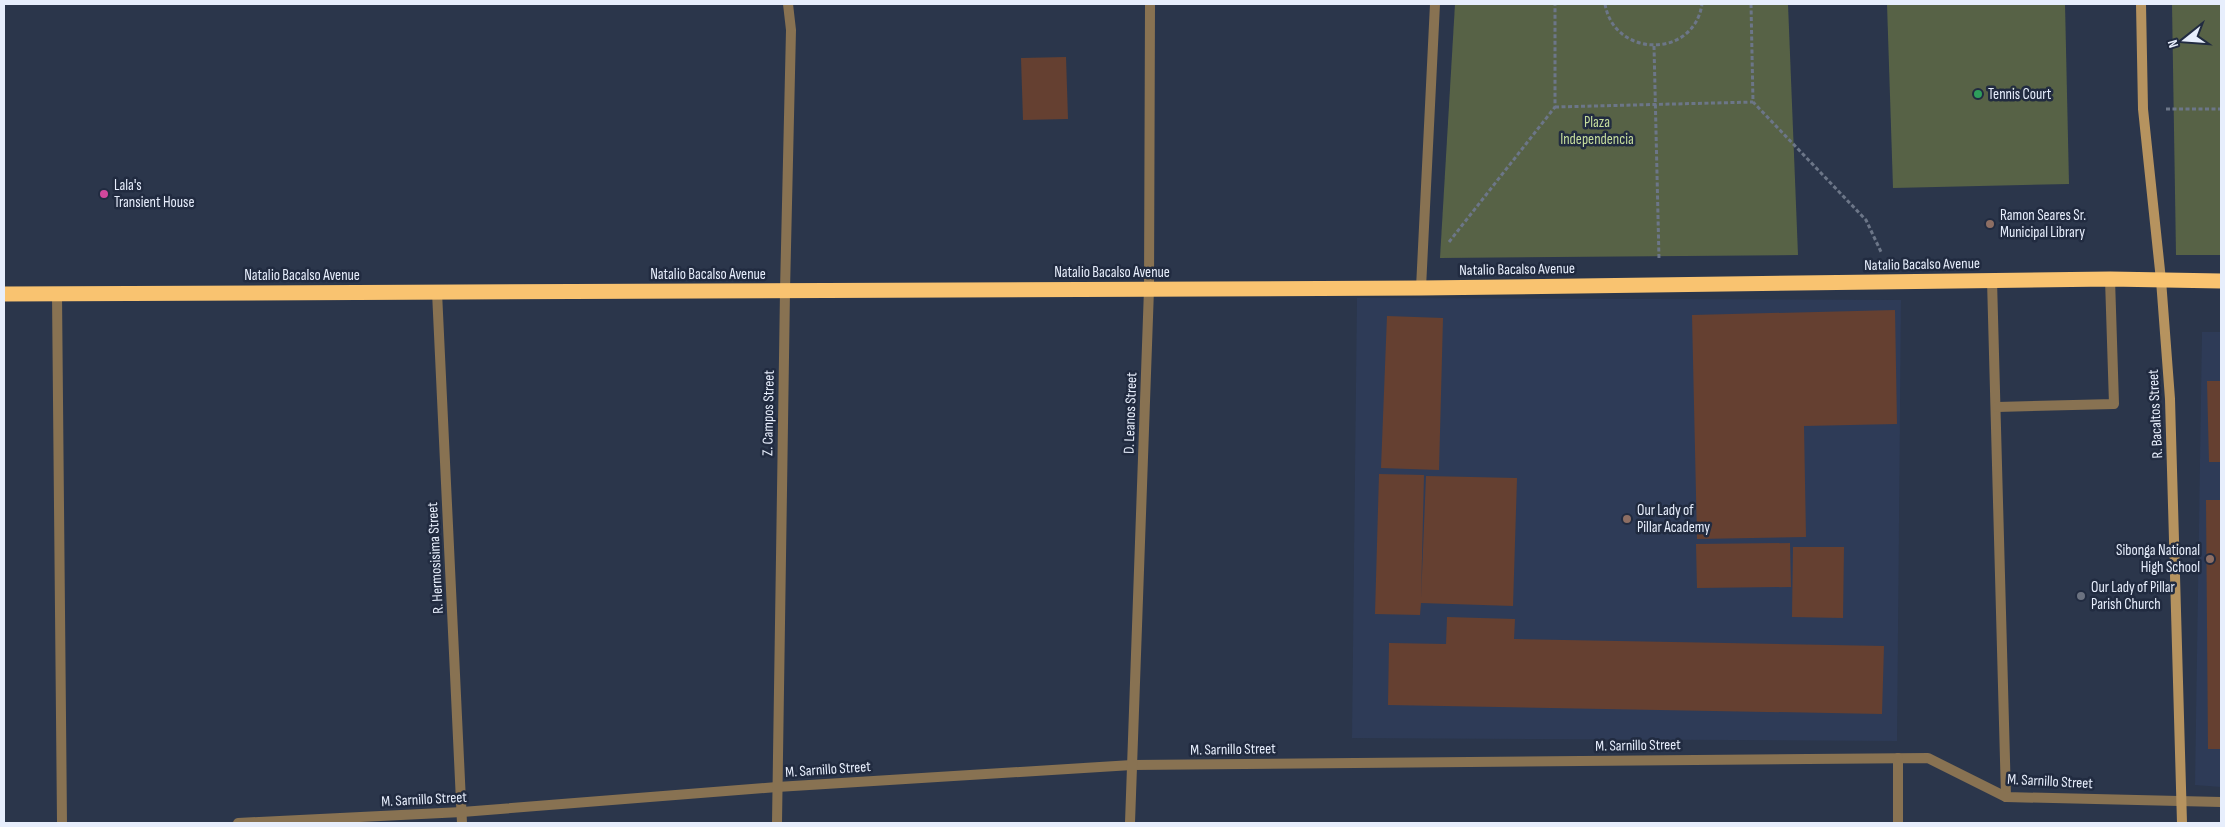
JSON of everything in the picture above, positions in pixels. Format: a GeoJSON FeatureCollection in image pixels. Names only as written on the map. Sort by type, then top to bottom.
{"type":"FeatureCollection","features":[{"type":"Feature","properties":{"kind":"highway","name":"Natalio Bacalso Avenue"},"geometry":{"type":"LineString","coordinates":[[4,294],[1421,288],[2110,279],[2221,281]]}},
{"type":"Feature","properties":{"kind":"street","name":"Z. Campos Street"},"geometry":{"type":"LineString","coordinates":[[777,823],[776,787],[791,30],[788,4]]}},
{"type":"Feature","properties":{"kind":"street","name":"D. Leanos Street"},"geometry":{"type":"LineString","coordinates":[[1130,823],[1149,289],[1150,4]]}},
{"type":"Feature","properties":{"kind":"street"},"geometry":{"type":"LineString","coordinates":[[1421,288],[1435,4]]}},
{"type":"Feature","properties":{"kind":"street","name":"R. Bacaltos Street"},"geometry":{"type":"LineString","coordinates":[[2141,4],[2143,108],[2161,280],[2170,399],[2182,823]]}},
{"type":"Feature","properties":{"kind":"street"},"geometry":{"type":"LineString","coordinates":[[1997,407],[2114,404],[2110,279]]}},
{"type":"Feature","properties":{"kind":"street"},"geometry":{"type":"LineString","coordinates":[[1992,280],[1997,407],[2006,797]]}},
{"type":"Feature","properties":{"kind":"street","name":"R. Hermosisima Street"},"geometry":{"type":"LineString","coordinates":[[437,292],[462,823]]}},
{"type":"Feature","properties":{"kind":"street"},"geometry":{"type":"LineString","coordinates":[[57,294],[62,823]]}},
{"type":"Feature","properties":{"kind":"street"},"geometry":{"type":"LineString","coordinates":[[1898,758],[1898,823]]}},
{"type":"Feature","properties":{"kind":"street","name":"M. Sarnillo Street"},"geometry":{"type":"LineString","coordinates":[[238,823],[462,812],[776,787],[1132,766],[1928,758],[2006,797],[2221,802]]}},
{"type":"Feature","properties":{"kind":"path"},"geometry":{"type":"LineString","coordinates":[[1445,249],[1454,233],[1555,107],[1555,4]]}},
{"type":"Feature","properties":{"kind":"path"},"geometry":{"type":"LineString","coordinates":[[1605,4],[1606,12],[1614,26],[1625,37],[1639,44],[1654,46],[1670,43],[1684,36],[1694,24],[1702,4]]}},
{"type":"Feature","properties":{"kind":"path"},"geometry":{"type":"LineString","coordinates":[[1751,4],[1753,102],[1866,220],[1896,282]]}},
{"type":"Feature","properties":{"kind":"path"},"geometry":{"type":"LineString","coordinates":[[1654,46],[1660,285]]}},
{"type":"Feature","properties":{"kind":"path"},"geometry":{"type":"LineString","coordinates":[[1555,107],[1753,102]]}},
{"type":"Feature","properties":{"kind":"path"},"geometry":{"type":"LineString","coordinates":[[2143,108],[2221,109]]}},
{"type":"Feature","properties":{"kind":"shaded area","name":"Our Lady of Pillar Academy"},"geometry":{"type":"Polygon","coordinates":[[[1357,298],[1901,300],[1897,741],[1352,738],[1357,298]]]}},
{"type":"Feature","properties":{"kind":"shaded area","name":"Sibonga National High School"},"geometry":{"type":"Polygon","coordinates":[[[2202,332],[2221,332],[2221,787],[2195,785],[2202,332]]]}},
{"type":"Feature","properties":{"kind":"green space","name":"Plaza Independencia"},"geometry":{"type":"Polygon","coordinates":[[[1455,4],[1788,4],[1798,255],[1440,258],[1455,4]]]}},
{"type":"Feature","properties":{"kind":"green space","name":"Tennis Court"},"geometry":{"type":"Polygon","coordinates":[[[1887,4],[2065,4],[2069,184],[1893,188],[1887,4]]]}},
{"type":"Feature","properties":{"kind":"green space"},"geometry":{"type":"Polygon","coordinates":[[[2172,4],[2221,4],[2221,255],[2176,255],[2172,4]]]}},
{"type":"Feature","properties":{"kind":"building"},"geometry":{"type":"Polygon","coordinates":[[[1066,57],[1068,119],[1023,120],[1021,58],[1066,57]]]}},
{"type":"Feature","properties":{"kind":"building"},"geometry":{"type":"Polygon","coordinates":[[[1895,310],[1897,424],[1804,426],[1806,537],[1697,539],[1692,315],[1895,310]]]}},
{"type":"Feature","properties":{"kind":"building"},"geometry":{"type":"Polygon","coordinates":[[[1387,316],[1443,318],[1439,470],[1381,468],[1387,316]]]}},
{"type":"Feature","properties":{"kind":"building"},"geometry":{"type":"Polygon","coordinates":[[[2207,381],[2221,381],[2221,462],[2209,462],[2207,381]]]}},
{"type":"Feature","properties":{"kind":"building"},"geometry":{"type":"Polygon","coordinates":[[[1379,474],[1424,475],[1421,599],[1426,476],[1517,478],[1513,606],[1421,603],[1420,615],[1375,614],[1379,474]]]}},
{"type":"Feature","properties":{"kind":"building"},"geometry":{"type":"Polygon","coordinates":[[[2206,500],[2221,500],[2221,749],[2208,749],[2206,500]]]}},
{"type":"Feature","properties":{"kind":"building"},"geometry":{"type":"Polygon","coordinates":[[[1790,543],[1791,587],[1697,588],[1696,544],[1790,543]]]}},
{"type":"Feature","properties":{"kind":"building"},"geometry":{"type":"Polygon","coordinates":[[[1793,547],[1844,547],[1843,618],[1792,617],[1793,547]]]}},
{"type":"Feature","properties":{"kind":"building"},"geometry":{"type":"Polygon","coordinates":[[[1447,617],[1515,619],[1514,639],[1884,646],[1882,714],[1388,705],[1389,643],[1446,644],[1447,617]]]}},
{"type":"Feature","properties":{"kind":"place","name":"Tennis Court"},"geometry":{"type":"Point","coordinates":[1978,94]}},
{"type":"Feature","properties":{"kind":"place","name":"Lala's Transient House"},"geometry":{"type":"Point","coordinates":[104,194]}},
{"type":"Feature","properties":{"kind":"place","name":"Ramon Seares Sr. Municipal Library"},"geometry":{"type":"Point","coordinates":[1990,224]}},
{"type":"Feature","properties":{"kind":"place","name":"Our Lady of Pillar Academy"},"geometry":{"type":"Point","coordinates":[1627,519]}},
{"type":"Feature","properties":{"kind":"place","name":"Sibonga National High School"},"geometry":{"type":"Point","coordinates":[2210,559]}},
{"type":"Feature","properties":{"kind":"place","name":"Our Lady of Pillar Parish Church"},"geometry":{"type":"Point","coordinates":[2081,596]}}]}
